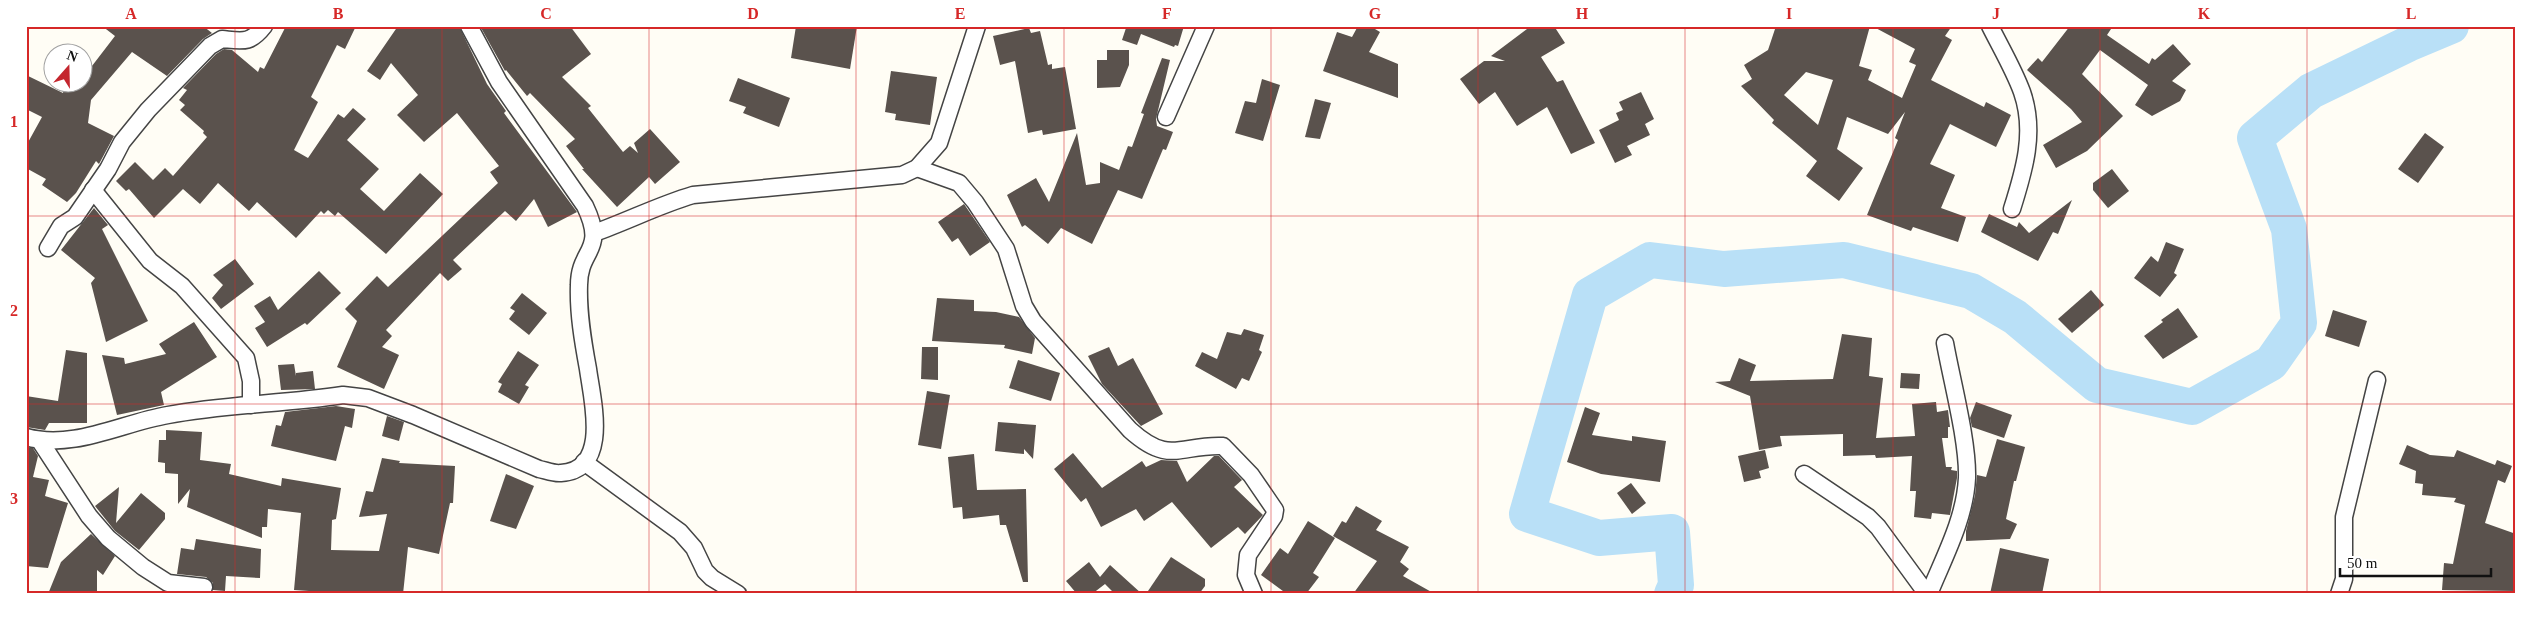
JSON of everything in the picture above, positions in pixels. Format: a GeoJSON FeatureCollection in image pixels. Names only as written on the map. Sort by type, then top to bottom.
{"type":"FeatureCollection","features":[{"type":"Feature","properties":{"kind":"street"},"geometry":{"type":"LineString","coordinates":[[48,248],[61,226],[75,217],[122,142],[143,116],[210,46],[222,39],[246,41],[256,37],[264,26]]}},
{"type":"Feature","properties":{"kind":"street"},"geometry":{"type":"LineString","coordinates":[[33,439],[73,440],[168,415],[343,395],[368,398],[538,469],[560,474],[572,471],[584,462],[594,445],[596,427],[583,340],[578,284],[594,233],[585,206],[500,82],[469,26]]}},
{"type":"Feature","properties":{"kind":"street"},"geometry":{"type":"LineString","coordinates":[[594,233],[638,217],[662,204],[693,195],[902,175],[917,168],[939,143],[977,26]]}},
{"type":"Feature","properties":{"kind":"street"},"geometry":{"type":"LineString","coordinates":[[1166,117],[1206,26]]}},
{"type":"Feature","properties":{"kind":"street"},"geometry":{"type":"LineString","coordinates":[[1990,26],[2022,92],[2029,127],[2025,164],[2012,209]]}},
{"type":"Feature","properties":{"kind":"street"},"geometry":{"type":"LineString","coordinates":[[917,168],[953,180],[964,188],[1006,249],[1024,306],[1032,321],[1130,430],[1146,443],[1170,452],[1223,446],[1251,475],[1275,510],[1274,516],[1248,555],[1246,575],[1254,594]]}},
{"type":"Feature","properties":{"kind":"street"},"geometry":{"type":"LineString","coordinates":[[93,190],[150,260],[182,286],[246,358],[251,381],[251,406]]}},
{"type":"Feature","properties":{"kind":"street"},"geometry":{"type":"LineString","coordinates":[[1804,474],[1858,509],[1878,527],[1928,594],[1960,521],[1967,477],[1945,343]]}},
{"type":"Feature","properties":{"kind":"street"},"geometry":{"type":"LineString","coordinates":[[2339,594],[2344,579],[2344,517],[2377,380]]}},
{"type":"Feature","properties":{"kind":"street"},"geometry":{"type":"LineString","coordinates":[[33,439],[108,538],[143,567],[168,583],[204,586]]}},
{"type":"Feature","properties":{"kind":"street"},"geometry":{"type":"LineString","coordinates":[[584,462],[680,532],[694,548],[705,571],[712,578],[738,594]]}},
{"type":"Feature","properties":{"kind":"building"},"geometry":{"type":"Polygon","coordinates":[[[102,26],[203,26],[212,33],[203,39],[167,76],[132,52],[91,100],[88,123],[114,136],[99,164],[96,161],[76,193],[67,202],[42,185],[46,179],[26,168],[26,146],[42,117],[26,109],[26,75],[42,83],[42,92],[92,92],[92,66],[115,36],[102,26]]]}},
{"type":"Feature","properties":{"kind":"building"},"geometry":{"type":"Polygon","coordinates":[[[286,26],[356,26],[345,49],[337,45],[311,97],[318,102],[294,150],[308,158],[338,114],[344,118],[353,108],[366,119],[347,140],[379,169],[360,189],[384,211],[420,173],[443,194],[386,254],[338,212],[335,216],[328,210],[324,214],[321,211],[296,238],[257,202],[249,211],[218,183],[200,204],[183,189],[154,218],[129,189],[126,191],[116,181],[135,162],[153,180],[165,168],[173,176],[207,137],[203,133],[204,131],[180,110],[185,105],[179,100],[187,90],[183,88],[216,54],[224,49],[232,50],[258,72],[260,67],[264,69],[286,26]]]}},
{"type":"Feature","properties":{"kind":"building"},"geometry":{"type":"Polygon","coordinates":[[[398,26],[459,26],[487,84],[506,111],[504,113],[577,212],[548,227],[534,199],[516,221],[505,211],[453,260],[462,269],[448,281],[440,273],[386,330],[392,336],[382,347],[399,355],[384,389],[337,367],[357,321],[345,309],[377,276],[388,287],[498,183],[490,172],[499,166],[457,113],[424,142],[397,115],[418,95],[391,63],[380,80],[367,71],[398,26]]]}},
{"type":"Feature","properties":{"kind":"building"},"geometry":{"type":"Polygon","coordinates":[[[480,26],[570,26],[591,54],[562,77],[591,106],[588,108],[623,152],[630,146],[638,153],[634,143],[650,129],[680,162],[655,184],[649,177],[617,207],[582,169],[584,169],[566,146],[575,139],[530,93],[527,96],[505,71],[480,26]]]}},
{"type":"Feature","properties":{"kind":"building"},"geometry":{"type":"Polygon","coordinates":[[[796,26],[857,26],[850,69],[791,58],[796,26]]]}},
{"type":"Feature","properties":{"kind":"building"},"geometry":{"type":"Polygon","coordinates":[[[1123,26],[1184,26],[1178,46],[1175,45],[1174,47],[1141,34],[1137,45],[1122,40],[1126,28],[1123,26]]]}},
{"type":"Feature","properties":{"kind":"building"},"geometry":{"type":"Polygon","coordinates":[[[1358,26],[1370,26],[1380,32],[1369,52],[1398,64],[1398,98],[1323,71],[1337,32],[1352,37],[1358,26]]]}},
{"type":"Feature","properties":{"kind":"building"},"geometry":{"type":"Polygon","coordinates":[[[1531,26],[1554,26],[1565,43],[1541,57],[1557,82],[1563,80],[1595,143],[1571,154],[1547,107],[1517,126],[1495,92],[1479,104],[1460,79],[1484,61],[1505,61],[1491,56],[1531,26]]]}},
{"type":"Feature","properties":{"kind":"building"},"geometry":{"type":"Polygon","coordinates":[[[1776,26],[1870,26],[1859,66],[1872,70],[1868,80],[1902,98],[1916,65],[1909,62],[1915,49],[1872,26],[1952,26],[1945,36],[1952,40],[1931,80],[1984,107],[1986,102],[2011,115],[1996,147],[1950,124],[1930,164],[1955,175],[1941,208],[1966,217],[1958,242],[1913,227],[1911,231],[1867,215],[1898,140],[1895,138],[1905,112],[1888,134],[1847,117],[1837,149],[1863,168],[1839,201],[1806,176],[1817,161],[1772,123],[1774,120],[1741,86],[1752,79],[1744,65],[1768,50],[1776,26]],[[1806,72],[1784,95],[1818,125],[1833,80],[1806,72]]]}},
{"type":"Feature","properties":{"kind":"building"},"geometry":{"type":"Polygon","coordinates":[[[2070,26],[2113,26],[2107,35],[2149,64],[2152,58],[2155,60],[2173,44],[2191,64],[2172,81],[2186,90],[2180,101],[2152,116],[2135,105],[2148,85],[2100,50],[2082,74],[2123,116],[2087,151],[2056,168],[2043,145],[2082,122],[2071,109],[2027,70],[2038,58],[2042,62],[2070,26]]]}},
{"type":"Feature","properties":{"kind":"building"},"geometry":{"type":"Polygon","coordinates":[[[1029,28],[1031,33],[1040,31],[1048,65],[1052,64],[1052,69],[1065,67],[1076,129],[1043,135],[1042,130],[1028,133],[1015,61],[1000,65],[993,36],[1029,28]]]}},
{"type":"Feature","properties":{"kind":"building"},"geometry":{"type":"Polygon","coordinates":[[[1107,50],[1129,50],[1129,65],[1120,87],[1097,88],[1097,60],[1107,60],[1107,50]]]}},
{"type":"Feature","properties":{"kind":"building"},"geometry":{"type":"Polygon","coordinates":[[[1162,58],[1170,60],[1156,119],[1157,126],[1173,132],[1166,150],[1163,149],[1142,199],[1118,190],[1092,244],[1061,228],[1048,244],[1025,225],[1022,227],[1007,195],[1036,178],[1049,202],[1077,133],[1086,185],[1100,183],[1100,162],[1119,170],[1128,146],[1132,147],[1144,114],[1141,113],[1162,58]]]}},
{"type":"Feature","properties":{"kind":"building"},"geometry":{"type":"Polygon","coordinates":[[[891,71],[937,77],[930,125],[895,120],[896,114],[885,112],[891,71]]]}},
{"type":"Feature","properties":{"kind":"building"},"geometry":{"type":"Polygon","coordinates":[[[738,78],[790,98],[779,127],[743,113],[746,107],[729,101],[738,78]]]}},
{"type":"Feature","properties":{"kind":"building"},"geometry":{"type":"Polygon","coordinates":[[[1262,79],[1280,85],[1263,141],[1235,133],[1245,101],[1256,103],[1262,79]]]}},
{"type":"Feature","properties":{"kind":"building"},"geometry":{"type":"Polygon","coordinates":[[[1641,92],[1654,119],[1645,124],[1650,135],[1627,146],[1632,155],[1615,163],[1599,130],[1619,120],[1616,113],[1623,110],[1619,102],[1641,92]]]}},
{"type":"Feature","properties":{"kind":"building"},"geometry":{"type":"Polygon","coordinates":[[[1315,99],[1331,103],[1320,139],[1305,137],[1315,99]]]}},
{"type":"Feature","properties":{"kind":"building"},"geometry":{"type":"Polygon","coordinates":[[[2425,133],[2444,147],[2418,183],[2398,169],[2425,133]]]}},
{"type":"Feature","properties":{"kind":"building"},"geometry":{"type":"Polygon","coordinates":[[[2112,169],[2129,191],[2108,208],[2093,190],[2093,183],[2112,169]]]}},
{"type":"Feature","properties":{"kind":"building"},"geometry":{"type":"Polygon","coordinates":[[[2072,200],[2058,234],[2053,232],[2038,261],[1981,232],[1989,214],[2017,227],[2019,222],[2029,233],[2072,200]]]}},
{"type":"Feature","properties":{"kind":"building"},"geometry":{"type":"Polygon","coordinates":[[[964,204],[990,242],[970,256],[958,238],[952,242],[938,222],[964,204]]]}},
{"type":"Feature","properties":{"kind":"building"},"geometry":{"type":"Polygon","coordinates":[[[94,208],[108,225],[102,229],[148,321],[106,342],[91,283],[95,278],[61,250],[94,208]]]}},
{"type":"Feature","properties":{"kind":"building"},"geometry":{"type":"Polygon","coordinates":[[[2166,242],[2184,249],[2174,273],[2177,275],[2160,297],[2134,278],[2151,256],[2158,262],[2166,242]]]}},
{"type":"Feature","properties":{"kind":"building"},"geometry":{"type":"Polygon","coordinates":[[[235,259],[254,284],[221,309],[212,298],[223,285],[213,275],[235,259]]]}},
{"type":"Feature","properties":{"kind":"building"},"geometry":{"type":"Polygon","coordinates":[[[319,271],[341,293],[307,325],[305,323],[267,347],[255,328],[265,322],[254,306],[270,296],[278,310],[319,271]]]}},
{"type":"Feature","properties":{"kind":"building"},"geometry":{"type":"Polygon","coordinates":[[[2091,290],[2104,305],[2072,333],[2058,319],[2091,290]]]}},
{"type":"Feature","properties":{"kind":"building"},"geometry":{"type":"Polygon","coordinates":[[[522,293],[547,313],[529,335],[509,319],[515,311],[510,308],[522,293]]]}},
{"type":"Feature","properties":{"kind":"building"},"geometry":{"type":"Polygon","coordinates":[[[937,298],[974,300],[974,311],[996,312],[1019,317],[1035,338],[1032,354],[1004,348],[1005,345],[932,341],[937,298]]]}},
{"type":"Feature","properties":{"kind":"building"},"geometry":{"type":"Polygon","coordinates":[[[2178,308],[2198,337],[2163,359],[2144,336],[2163,322],[2161,320],[2178,308]]]}},
{"type":"Feature","properties":{"kind":"building"},"geometry":{"type":"Polygon","coordinates":[[[2333,310],[2367,321],[2359,347],[2325,336],[2333,310]]]}},
{"type":"Feature","properties":{"kind":"building"},"geometry":{"type":"Polygon","coordinates":[[[194,322],[217,357],[161,392],[164,405],[117,415],[102,355],[124,358],[125,364],[166,354],[159,344],[194,322]]]}},
{"type":"Feature","properties":{"kind":"building"},"geometry":{"type":"Polygon","coordinates":[[[1244,329],[1264,335],[1259,350],[1262,352],[1249,381],[1242,378],[1236,389],[1195,366],[1202,352],[1217,359],[1227,332],[1241,335],[1244,329]]]}},
{"type":"Feature","properties":{"kind":"building"},"geometry":{"type":"Polygon","coordinates":[[[1842,334],[1872,338],[1869,376],[1883,378],[1876,438],[1915,436],[1912,404],[1936,402],[1937,412],[1948,410],[1950,427],[1948,427],[1948,438],[1942,438],[1946,467],[1952,467],[1951,470],[1957,471],[1950,515],[1932,513],[1931,519],[1914,517],[1916,491],[1910,491],[1912,456],[1876,458],[1875,455],[1843,456],[1843,434],[1780,436],[1782,446],[1759,450],[1750,396],[1715,382],[1730,381],[1739,358],[1756,365],[1750,381],[1833,379],[1842,334]]]}},
{"type":"Feature","properties":{"kind":"building"},"geometry":{"type":"Polygon","coordinates":[[[922,347],[938,347],[938,380],[921,379],[922,347]]]}},
{"type":"Feature","properties":{"kind":"building"},"geometry":{"type":"Polygon","coordinates":[[[1109,347],[1118,366],[1133,358],[1163,414],[1141,426],[1102,384],[1088,356],[1109,347]]]}},
{"type":"Feature","properties":{"kind":"building"},"geometry":{"type":"Polygon","coordinates":[[[66,350],[87,353],[87,423],[49,423],[45,430],[26,427],[26,396],[58,401],[66,350]]]}},
{"type":"Feature","properties":{"kind":"building"},"geometry":{"type":"Polygon","coordinates":[[[518,351],[539,365],[525,385],[529,387],[519,404],[498,392],[502,384],[498,382],[518,351]]]}},
{"type":"Feature","properties":{"kind":"building"},"geometry":{"type":"Polygon","coordinates":[[[1018,360],[1060,373],[1051,401],[1009,388],[1018,360]]]}},
{"type":"Feature","properties":{"kind":"building"},"geometry":{"type":"Polygon","coordinates":[[[294,364],[296,376],[296,373],[313,371],[315,389],[281,390],[278,365],[294,364]]]}},
{"type":"Feature","properties":{"kind":"building"},"geometry":{"type":"Polygon","coordinates":[[[1901,373],[1920,374],[1919,389],[1900,388],[1901,373]]]}},
{"type":"Feature","properties":{"kind":"building"},"geometry":{"type":"Polygon","coordinates":[[[927,391],[950,395],[941,449],[918,445],[927,391]]]}},
{"type":"Feature","properties":{"kind":"building"},"geometry":{"type":"Polygon","coordinates":[[[1976,402],[2012,415],[2004,438],[1972,427],[1970,418],[1976,402]]]}},
{"type":"Feature","properties":{"kind":"building"},"geometry":{"type":"Polygon","coordinates":[[[336,406],[355,409],[352,428],[345,426],[336,461],[271,446],[276,425],[281,426],[285,412],[336,406]]]}},
{"type":"Feature","properties":{"kind":"building"},"geometry":{"type":"Polygon","coordinates":[[[1585,407],[1600,413],[1592,435],[1632,441],[1632,436],[1666,441],[1660,482],[1601,474],[1567,462],[1585,407]]]}},
{"type":"Feature","properties":{"kind":"building"},"geometry":{"type":"Polygon","coordinates":[[[387,416],[404,422],[399,441],[382,436],[387,416]]]}},
{"type":"Feature","properties":{"kind":"building"},"geometry":{"type":"Polygon","coordinates":[[[998,422],[1036,425],[1033,459],[1024,449],[1024,454],[995,451],[998,422]]]}},
{"type":"Feature","properties":{"kind":"building"},"geometry":{"type":"Polygon","coordinates":[[[166,430],[202,432],[200,460],[231,464],[229,474],[281,486],[282,478],[341,488],[336,519],[332,520],[331,550],[379,551],[387,514],[359,517],[366,491],[373,492],[382,458],[400,461],[399,463],[455,466],[453,503],[450,503],[439,554],[408,547],[403,594],[354,594],[294,590],[301,513],[268,509],[267,527],[262,527],[262,538],[187,507],[190,489],[178,504],[178,474],[165,473],[165,463],[158,462],[159,440],[166,440],[166,430]]]}},
{"type":"Feature","properties":{"kind":"building"},"geometry":{"type":"Polygon","coordinates":[[[1997,439],[2025,447],[2016,481],[2014,481],[2006,519],[2017,524],[2010,539],[1966,541],[1966,531],[1975,495],[1977,475],[1986,477],[1997,439]]]}},
{"type":"Feature","properties":{"kind":"building"},"geometry":{"type":"Polygon","coordinates":[[[2407,445],[2430,455],[2454,457],[2457,450],[2495,465],[2497,460],[2512,466],[2505,483],[2498,480],[2485,523],[2516,534],[2516,591],[2442,590],[2444,563],[2453,564],[2465,505],[2454,502],[2456,498],[2422,495],[2423,484],[2415,483],[2416,471],[2399,464],[2407,445]]]}},
{"type":"Feature","properties":{"kind":"building"},"geometry":{"type":"Polygon","coordinates":[[[26,447],[33,448],[38,456],[33,477],[49,480],[45,496],[68,503],[48,568],[26,566],[26,447]]]}},
{"type":"Feature","properties":{"kind":"building"},"geometry":{"type":"Polygon","coordinates":[[[1765,450],[1769,468],[1759,471],[1761,478],[1744,482],[1738,456],[1765,450]]]}},
{"type":"Feature","properties":{"kind":"building"},"geometry":{"type":"Polygon","coordinates":[[[1073,453],[1102,488],[1142,461],[1146,467],[1161,460],[1177,461],[1187,482],[1214,456],[1219,456],[1242,480],[1234,487],[1263,515],[1245,534],[1238,527],[1211,548],[1172,502],[1144,521],[1136,509],[1101,527],[1086,498],[1081,502],[1054,469],[1073,453]]]}},
{"type":"Feature","properties":{"kind":"building"},"geometry":{"type":"Polygon","coordinates":[[[974,454],[977,490],[1026,489],[1028,582],[1023,582],[1006,525],[1000,525],[999,515],[963,519],[962,507],[953,508],[948,457],[974,454]]]}},
{"type":"Feature","properties":{"kind":"building"},"geometry":{"type":"Polygon","coordinates":[[[506,474],[534,486],[516,529],[490,521],[506,474]]]}},
{"type":"Feature","properties":{"kind":"building"},"geometry":{"type":"Polygon","coordinates":[[[1631,483],[1646,503],[1632,514],[1617,493],[1631,483]]]}},
{"type":"Feature","properties":{"kind":"building"},"geometry":{"type":"Polygon","coordinates":[[[119,487],[116,523],[141,493],[165,513],[165,519],[139,550],[115,531],[95,506],[119,487]]]}},
{"type":"Feature","properties":{"kind":"building"},"geometry":{"type":"Polygon","coordinates":[[[1356,506],[1382,521],[1376,530],[1409,547],[1400,562],[1409,569],[1403,576],[1435,594],[1353,594],[1377,561],[1333,536],[1342,521],[1346,523],[1356,506]]]}},
{"type":"Feature","properties":{"kind":"building"},"geometry":{"type":"Polygon","coordinates":[[[1308,521],[1335,538],[1313,573],[1319,577],[1306,594],[1287,594],[1261,575],[1280,548],[1288,554],[1308,521]]]}},
{"type":"Feature","properties":{"kind":"building"},"geometry":{"type":"Polygon","coordinates":[[[91,534],[115,556],[103,575],[97,570],[97,594],[48,594],[61,562],[91,534]]]}},
{"type":"Feature","properties":{"kind":"building"},"geometry":{"type":"Polygon","coordinates":[[[196,539],[261,549],[260,578],[226,576],[225,591],[213,590],[213,583],[206,577],[177,574],[181,548],[194,550],[196,539]]]}},
{"type":"Feature","properties":{"kind":"building"},"geometry":{"type":"Polygon","coordinates":[[[2000,548],[2049,559],[2042,594],[1990,594],[2000,548]]]}},
{"type":"Feature","properties":{"kind":"building"},"geometry":{"type":"Polygon","coordinates":[[[1171,557],[1205,579],[1205,586],[1199,594],[1146,594],[1171,557]]]}},
{"type":"Feature","properties":{"kind":"building"},"geometry":{"type":"Polygon","coordinates":[[[1089,562],[1100,577],[1110,565],[1142,594],[1115,594],[1105,584],[1092,594],[1077,594],[1066,581],[1089,562]]]}},
{"type":"Feature","properties":{"kind":"waterway"},"geometry":{"type":"LineString","coordinates":[[1672,594],[1676,585],[1672,532],[1599,538],[1527,514],[1590,295],[1650,260],[1724,269],[1844,260],[1971,291],[2015,317],[2097,385],[2192,407],[2271,363],[2299,323],[2289,229],[2255,138],[2311,91],[2408,44],[2451,26]]}}]}
